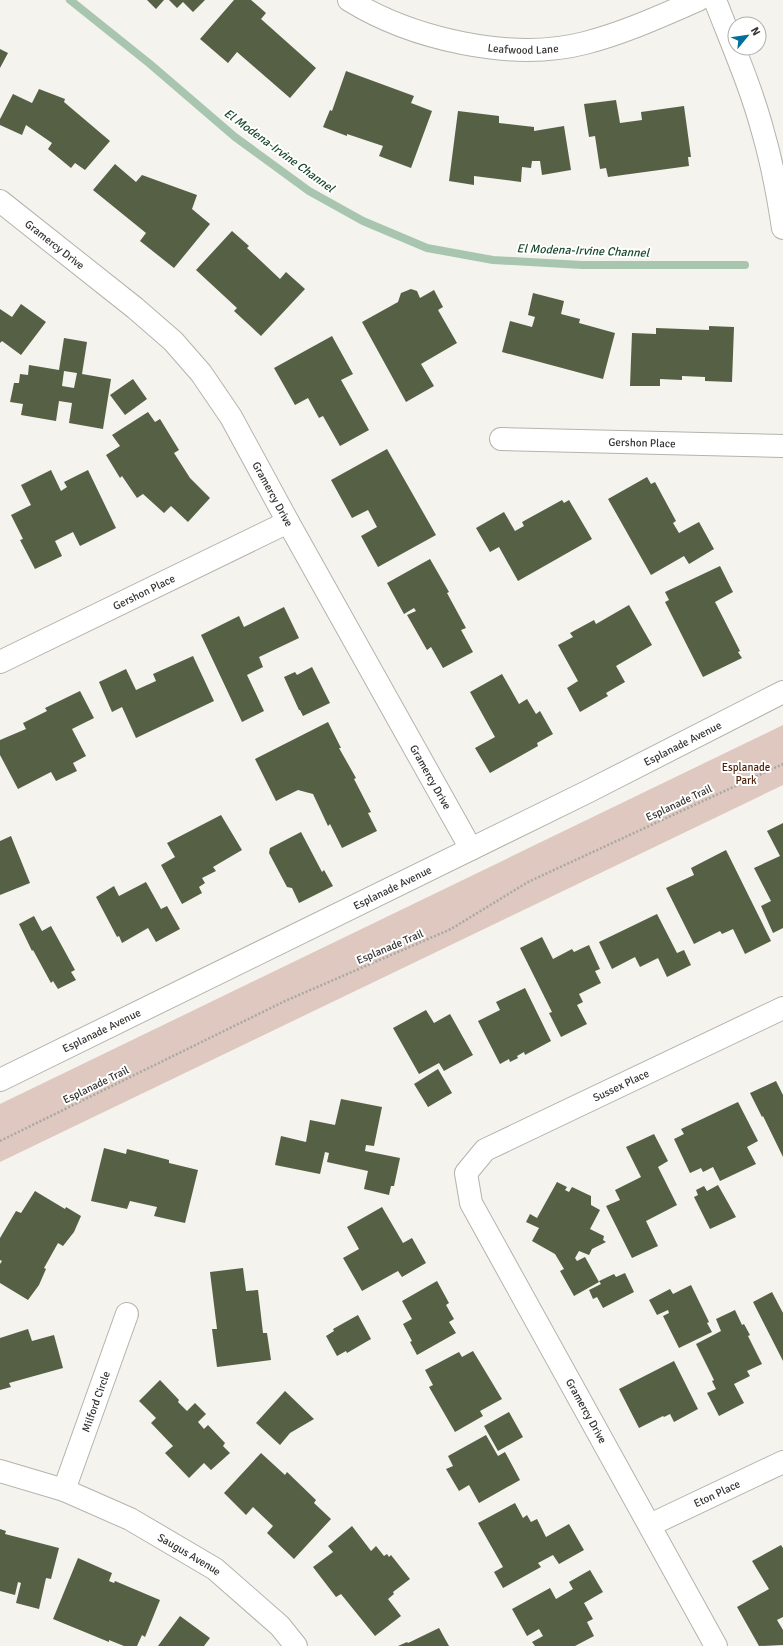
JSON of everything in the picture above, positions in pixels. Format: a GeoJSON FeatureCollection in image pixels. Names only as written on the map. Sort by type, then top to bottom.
{"type":"FeatureCollection","features":[{"type":"Feature","properties":{"kind":"street","name":"Leafwood Lane"},"geometry":{"type":"LineString","coordinates":[[349,0],[365,10],[404,27],[474,46],[506,50],[551,48],[583,44],[619,34],[698,0]]}},
{"type":"Feature","properties":{"kind":"street"},"geometry":{"type":"LineString","coordinates":[[715,0],[732,40],[763,132],[774,174],[783,228]]}},
{"type":"Feature","properties":{"kind":"street","name":"Gramercy Drive"},"geometry":{"type":"LineString","coordinates":[[0,201],[135,308],[173,341],[201,373],[231,418],[471,849]]}},
{"type":"Feature","properties":{"kind":"street","name":"Gershon Place"},"geometry":{"type":"LineString","coordinates":[[501,439],[783,446]]}},
{"type":"Feature","properties":{"kind":"street","name":"Gershon Place"},"geometry":{"type":"LineString","coordinates":[[0,662],[288,522]]}},
{"type":"Feature","properties":{"kind":"street","name":"Esplanade Avenue"},"geometry":{"type":"LineString","coordinates":[[0,1080],[471,849],[783,692]]}},
{"type":"Feature","properties":{"kind":"street","name":"Sussex Place"},"geometry":{"type":"LineString","coordinates":[[466,1173],[485,1150],[783,1008]]}},
{"type":"Feature","properties":{"kind":"street","name":"Gramercy Drive"},"geometry":{"type":"LineString","coordinates":[[466,1173],[471,1203],[716,1646]]}},
{"type":"Feature","properties":{"kind":"street","name":"Milford Circle"},"geometry":{"type":"LineString","coordinates":[[64,1490],[127,1314]]}},
{"type":"Feature","properties":{"kind":"street","name":"Eton Place"},"geometry":{"type":"LineString","coordinates":[[650,1525],[783,1462]]}},
{"type":"Feature","properties":{"kind":"street","name":"Saugus Avenue"},"geometry":{"type":"LineString","coordinates":[[0,1471],[64,1490],[130,1519],[215,1569],[280,1626],[296,1646]]}},
{"type":"Feature","properties":{"kind":"path","name":"Esplanade Trail"},"geometry":{"type":"LineString","coordinates":[[0,1141],[285,1001],[451,929],[528,882],[783,764]]}},
{"type":"Feature","properties":{"kind":"green space","name":"Esplanade Park"},"geometry":{"type":"Polygon","coordinates":[[[783,725],[783,785],[0,1162],[0,1104],[783,725]]]}},
{"type":"Feature","properties":{"kind":"building"},"geometry":{"type":"Polygon","coordinates":[[[147,0],[164,0],[156,9],[147,0]]]}},
{"type":"Feature","properties":{"kind":"building"},"geometry":{"type":"Polygon","coordinates":[[[169,0],[205,0],[193,12],[183,2],[177,8],[169,0]]]}},
{"type":"Feature","properties":{"kind":"building"},"geometry":{"type":"Polygon","coordinates":[[[234,0],[251,0],[266,13],[261,19],[316,68],[290,98],[237,52],[228,63],[200,39],[234,0]]]}},
{"type":"Feature","properties":{"kind":"building"},"geometry":{"type":"Polygon","coordinates":[[[0,49],[8,53],[0,68],[0,49]]]}},
{"type":"Feature","properties":{"kind":"building"},"geometry":{"type":"Polygon","coordinates":[[[346,71],[414,96],[411,103],[432,111],[411,168],[379,156],[383,146],[347,134],[347,136],[323,127],[330,110],[332,111],[346,71]]]}},
{"type":"Feature","properties":{"kind":"building"},"geometry":{"type":"Polygon","coordinates":[[[39,89],[65,99],[64,102],[110,141],[85,170],[75,163],[71,168],[48,149],[52,143],[26,125],[22,135],[0,125],[0,119],[13,94],[32,103],[39,89]]]}},
{"type":"Feature","properties":{"kind":"building"},"geometry":{"type":"Polygon","coordinates":[[[616,100],[620,123],[642,120],[641,112],[684,106],[691,157],[688,157],[689,166],[608,177],[606,168],[600,169],[595,136],[589,137],[584,104],[616,100]]]}},
{"type":"Feature","properties":{"kind":"building"},"geometry":{"type":"Polygon","coordinates":[[[458,111],[499,116],[499,123],[534,127],[534,131],[564,126],[571,170],[542,175],[540,161],[532,161],[531,168],[522,167],[521,182],[474,176],[474,185],[449,181],[458,111]]]}},
{"type":"Feature","properties":{"kind":"building"},"geometry":{"type":"Polygon","coordinates":[[[115,164],[136,182],[142,175],[197,195],[192,209],[210,224],[174,268],[140,241],[146,233],[93,190],[115,164]]]}},
{"type":"Feature","properties":{"kind":"building"},"geometry":{"type":"Polygon","coordinates":[[[232,231],[249,246],[247,248],[280,279],[286,272],[305,289],[261,336],[234,311],[237,308],[196,270],[232,231]]]}},
{"type":"Feature","properties":{"kind":"building"},"geometry":{"type":"Polygon","coordinates":[[[411,289],[417,291],[420,298],[434,290],[443,307],[438,310],[457,343],[421,364],[434,386],[406,402],[362,322],[398,302],[401,293],[411,289]]]}},
{"type":"Feature","properties":{"kind":"building"},"geometry":{"type":"Polygon","coordinates":[[[533,293],[564,301],[561,314],[580,319],[579,323],[615,333],[603,379],[502,352],[510,321],[532,327],[535,317],[528,315],[533,293]]]}},
{"type":"Feature","properties":{"kind":"building"},"geometry":{"type":"Polygon","coordinates":[[[21,304],[46,322],[21,355],[2,341],[0,343],[0,309],[12,317],[21,304]]]}},
{"type":"Feature","properties":{"kind":"building"},"geometry":{"type":"Polygon","coordinates":[[[709,326],[734,327],[732,382],[705,381],[705,377],[682,376],[682,380],[660,379],[660,386],[630,386],[632,333],[656,334],[656,328],[709,330],[709,326]]]}},
{"type":"Feature","properties":{"kind":"building"},"geometry":{"type":"Polygon","coordinates":[[[332,336],[353,374],[341,380],[369,430],[340,446],[323,416],[319,418],[308,398],[295,405],[274,368],[332,336]]]}},
{"type":"Feature","properties":{"kind":"building"},"geometry":{"type":"Polygon","coordinates":[[[64,338],[87,342],[82,374],[111,379],[103,429],[69,423],[72,403],[59,401],[56,421],[21,415],[23,404],[10,402],[14,383],[19,383],[20,374],[28,375],[29,365],[59,370],[64,338]],[[64,371],[62,386],[74,388],[77,373],[64,371]]]}},
{"type":"Feature","properties":{"kind":"building"},"geometry":{"type":"Polygon","coordinates":[[[133,379],[147,399],[125,415],[110,395],[133,379]]]}},
{"type":"Feature","properties":{"kind":"building"},"geometry":{"type":"Polygon","coordinates":[[[148,412],[155,422],[160,419],[179,450],[174,453],[190,478],[210,498],[188,522],[171,506],[164,513],[143,494],[137,498],[122,476],[120,478],[106,455],[120,446],[112,435],[148,412]]]}},
{"type":"Feature","properties":{"kind":"building"},"geometry":{"type":"Polygon","coordinates":[[[387,449],[436,535],[378,567],[361,536],[377,527],[368,510],[352,518],[331,480],[387,449]]]}},
{"type":"Feature","properties":{"kind":"building"},"geometry":{"type":"Polygon","coordinates":[[[51,470],[61,491],[67,487],[64,482],[88,470],[116,528],[80,546],[73,532],[55,541],[62,556],[35,569],[20,540],[23,539],[11,515],[31,505],[21,485],[51,470]]]}},
{"type":"Feature","properties":{"kind":"building"},"geometry":{"type":"Polygon","coordinates":[[[647,477],[651,484],[655,482],[676,521],[673,523],[679,533],[699,522],[714,549],[689,564],[684,556],[651,575],[608,499],[647,477]]]}},
{"type":"Feature","properties":{"kind":"building"},"geometry":{"type":"Polygon","coordinates":[[[562,500],[564,503],[569,500],[592,539],[518,581],[499,547],[490,552],[476,528],[504,512],[515,531],[524,526],[522,522],[562,500]]]}},
{"type":"Feature","properties":{"kind":"building"},"geometry":{"type":"Polygon","coordinates":[[[430,559],[449,592],[447,593],[466,628],[461,630],[473,652],[443,668],[431,647],[427,650],[407,615],[416,611],[414,608],[404,614],[387,583],[430,559]]]}},
{"type":"Feature","properties":{"kind":"building"},"geometry":{"type":"Polygon","coordinates":[[[720,566],[733,592],[715,602],[740,651],[738,652],[742,658],[703,677],[665,602],[669,600],[665,592],[720,566]]]}},
{"type":"Feature","properties":{"kind":"building"},"geometry":{"type":"Polygon","coordinates":[[[629,605],[652,645],[616,666],[625,682],[606,693],[608,696],[580,712],[567,688],[578,681],[558,645],[573,637],[570,633],[594,620],[596,624],[629,605]]]}},
{"type":"Feature","properties":{"kind":"building"},"geometry":{"type":"Polygon","coordinates":[[[284,607],[299,638],[259,657],[263,667],[247,675],[264,711],[242,722],[201,635],[239,616],[244,627],[284,607]]]}},
{"type":"Feature","properties":{"kind":"building"},"geometry":{"type":"Polygon","coordinates":[[[193,656],[214,701],[136,738],[122,707],[112,712],[99,682],[126,669],[136,690],[156,681],[153,674],[193,656]]]}},
{"type":"Feature","properties":{"kind":"building"},"geometry":{"type":"Polygon","coordinates":[[[312,667],[330,703],[303,716],[284,677],[295,672],[297,675],[312,667]]]}},
{"type":"Feature","properties":{"kind":"building"},"geometry":{"type":"Polygon","coordinates":[[[502,674],[519,704],[527,699],[536,714],[540,711],[553,734],[537,743],[538,746],[490,773],[475,748],[495,737],[470,692],[502,674]]]}},
{"type":"Feature","properties":{"kind":"building"},"geometry":{"type":"Polygon","coordinates":[[[80,691],[94,718],[72,729],[86,756],[73,763],[77,771],[56,781],[51,772],[18,789],[0,755],[0,740],[26,729],[23,723],[47,711],[45,708],[80,691]]]}},
{"type":"Feature","properties":{"kind":"building"},"geometry":{"type":"Polygon","coordinates":[[[328,722],[341,748],[339,748],[356,778],[354,779],[371,812],[368,813],[377,831],[342,848],[330,824],[328,826],[313,794],[298,790],[276,801],[255,759],[328,722]]]}},
{"type":"Feature","properties":{"kind":"building"},"geometry":{"type":"Polygon","coordinates":[[[221,815],[242,850],[213,867],[216,871],[202,878],[205,883],[199,887],[202,893],[182,904],[161,865],[175,857],[167,843],[221,815]]]}},
{"type":"Feature","properties":{"kind":"building"},"geometry":{"type":"Polygon","coordinates":[[[783,823],[783,928],[773,933],[761,906],[771,901],[754,868],[780,856],[767,831],[783,823]]]}},
{"type":"Feature","properties":{"kind":"building"},"geometry":{"type":"Polygon","coordinates":[[[301,832],[322,872],[324,870],[333,886],[299,903],[292,888],[287,887],[269,853],[270,848],[301,832]]]}},
{"type":"Feature","properties":{"kind":"building"},"geometry":{"type":"Polygon","coordinates":[[[11,836],[30,883],[0,895],[0,841],[11,836]]]}},
{"type":"Feature","properties":{"kind":"building"},"geometry":{"type":"Polygon","coordinates":[[[726,850],[771,941],[745,954],[733,929],[722,934],[720,931],[694,944],[666,888],[694,875],[691,868],[726,850]]]}},
{"type":"Feature","properties":{"kind":"building"},"geometry":{"type":"Polygon","coordinates":[[[146,882],[161,909],[167,906],[180,929],[156,942],[148,928],[122,943],[119,936],[117,937],[96,897],[114,886],[119,896],[146,882]]]}},
{"type":"Feature","properties":{"kind":"building"},"geometry":{"type":"Polygon","coordinates":[[[657,914],[677,953],[684,950],[691,965],[667,977],[658,958],[640,967],[635,957],[612,969],[599,942],[657,914]]]}},
{"type":"Feature","properties":{"kind":"building"},"geometry":{"type":"Polygon","coordinates":[[[34,916],[42,931],[51,926],[75,970],[71,972],[76,980],[58,989],[53,981],[51,983],[33,950],[32,951],[19,924],[34,916]]]}},
{"type":"Feature","properties":{"kind":"building"},"geometry":{"type":"Polygon","coordinates":[[[542,937],[553,959],[572,949],[574,952],[589,945],[600,969],[595,971],[601,983],[579,994],[583,1002],[577,1005],[587,1024],[561,1037],[549,1013],[552,1012],[520,948],[542,937]]]}},
{"type":"Feature","properties":{"kind":"building"},"geometry":{"type":"Polygon","coordinates":[[[525,988],[551,1041],[525,1055],[524,1052],[517,1056],[518,1058],[510,1062],[509,1059],[500,1064],[478,1021],[500,1010],[496,1002],[525,988]]]}},
{"type":"Feature","properties":{"kind":"building"},"geometry":{"type":"Polygon","coordinates":[[[426,1010],[434,1023],[450,1014],[473,1055],[444,1071],[439,1063],[419,1074],[393,1028],[426,1010]]]}},
{"type":"Feature","properties":{"kind":"building"},"geometry":{"type":"Polygon","coordinates":[[[438,1069],[452,1093],[428,1107],[414,1084],[438,1069]]]}},
{"type":"Feature","properties":{"kind":"building"},"geometry":{"type":"Polygon","coordinates":[[[776,1081],[783,1095],[783,1157],[750,1093],[776,1081]]]}},
{"type":"Feature","properties":{"kind":"building"},"geometry":{"type":"Polygon","coordinates":[[[341,1099],[382,1107],[374,1146],[366,1145],[365,1151],[400,1158],[394,1186],[391,1186],[389,1195],[364,1189],[368,1171],[327,1162],[329,1153],[325,1152],[320,1174],[275,1165],[281,1136],[306,1142],[310,1120],[335,1125],[341,1099]]]}},
{"type":"Feature","properties":{"kind":"building"},"geometry":{"type":"Polygon","coordinates":[[[738,1102],[758,1141],[747,1147],[756,1164],[720,1181],[713,1167],[703,1172],[701,1168],[690,1173],[674,1139],[684,1134],[681,1129],[738,1102]]]}},
{"type":"Feature","properties":{"kind":"building"},"geometry":{"type":"Polygon","coordinates":[[[654,1134],[668,1161],[658,1167],[677,1205],[646,1221],[658,1246],[632,1258],[606,1206],[620,1200],[615,1190],[641,1177],[626,1147],[654,1134]]]}},
{"type":"Feature","properties":{"kind":"building"},"geometry":{"type":"Polygon","coordinates":[[[104,1148],[126,1154],[127,1149],[169,1160],[169,1163],[198,1170],[185,1223],[154,1216],[157,1207],[130,1201],[127,1209],[91,1201],[104,1148]]]}},
{"type":"Feature","properties":{"kind":"building"},"geometry":{"type":"Polygon","coordinates":[[[557,1182],[567,1187],[565,1190],[569,1192],[572,1187],[591,1196],[591,1205],[600,1210],[590,1229],[604,1236],[603,1240],[606,1242],[592,1249],[589,1255],[579,1251],[575,1258],[577,1261],[585,1257],[599,1282],[574,1296],[560,1271],[564,1269],[555,1254],[532,1241],[539,1228],[526,1222],[530,1214],[537,1218],[557,1182]]]}},
{"type":"Feature","properties":{"kind":"building"},"geometry":{"type":"Polygon","coordinates":[[[718,1185],[736,1217],[710,1229],[694,1197],[698,1195],[696,1190],[704,1186],[707,1191],[718,1185]]]}},
{"type":"Feature","properties":{"kind":"building"},"geometry":{"type":"Polygon","coordinates":[[[35,1191],[65,1209],[66,1207],[81,1216],[74,1232],[63,1246],[58,1243],[44,1268],[46,1269],[39,1285],[28,1300],[0,1283],[0,1264],[2,1261],[0,1260],[0,1238],[16,1211],[21,1213],[35,1191]]]}},
{"type":"Feature","properties":{"kind":"building"},"geometry":{"type":"Polygon","coordinates":[[[382,1207],[403,1243],[412,1238],[426,1263],[402,1277],[398,1271],[362,1291],[343,1258],[359,1249],[347,1227],[382,1207]]]}},
{"type":"Feature","properties":{"kind":"building"},"geometry":{"type":"Polygon","coordinates":[[[243,1268],[246,1291],[258,1290],[263,1333],[267,1333],[271,1360],[217,1367],[212,1329],[217,1329],[210,1272],[243,1268]]]}},
{"type":"Feature","properties":{"kind":"building"},"geometry":{"type":"Polygon","coordinates":[[[625,1273],[634,1292],[603,1308],[597,1297],[593,1299],[589,1290],[601,1284],[599,1281],[614,1274],[616,1277],[625,1273]]]}},
{"type":"Feature","properties":{"kind":"building"},"geometry":{"type":"Polygon","coordinates":[[[437,1281],[449,1303],[446,1305],[454,1319],[449,1322],[456,1333],[417,1355],[410,1342],[412,1341],[403,1324],[412,1319],[402,1301],[437,1281]]]}},
{"type":"Feature","properties":{"kind":"building"},"geometry":{"type":"Polygon","coordinates":[[[691,1285],[709,1322],[707,1323],[712,1332],[679,1348],[663,1316],[669,1313],[668,1310],[657,1315],[649,1300],[670,1289],[673,1294],[691,1285]]]}},
{"type":"Feature","properties":{"kind":"building"},"geometry":{"type":"Polygon","coordinates":[[[772,1292],[783,1313],[783,1361],[753,1302],[772,1292]]]}},
{"type":"Feature","properties":{"kind":"building"},"geometry":{"type":"Polygon","coordinates":[[[735,1310],[742,1325],[744,1324],[750,1335],[748,1336],[762,1364],[747,1371],[750,1376],[734,1384],[744,1403],[719,1416],[707,1393],[716,1389],[712,1381],[714,1380],[696,1344],[721,1331],[716,1319],[735,1310]]]}},
{"type":"Feature","properties":{"kind":"building"},"geometry":{"type":"Polygon","coordinates":[[[358,1315],[371,1339],[347,1353],[346,1351],[337,1356],[326,1336],[334,1331],[333,1329],[358,1315]]]}},
{"type":"Feature","properties":{"kind":"building"},"geometry":{"type":"Polygon","coordinates":[[[28,1329],[32,1341],[54,1335],[63,1368],[9,1383],[11,1387],[0,1390],[0,1338],[28,1329]]]}},
{"type":"Feature","properties":{"kind":"building"},"geometry":{"type":"Polygon","coordinates":[[[473,1351],[502,1399],[480,1411],[483,1416],[455,1432],[429,1387],[433,1385],[425,1370],[459,1352],[462,1357],[473,1351]]]}},
{"type":"Feature","properties":{"kind":"building"},"geometry":{"type":"Polygon","coordinates":[[[674,1361],[698,1409],[674,1422],[670,1414],[639,1428],[619,1389],[674,1361]]]}},
{"type":"Feature","properties":{"kind":"building"},"geometry":{"type":"Polygon","coordinates":[[[160,1380],[187,1411],[195,1403],[206,1414],[198,1422],[204,1429],[208,1425],[225,1443],[223,1446],[230,1453],[211,1470],[204,1463],[189,1478],[165,1453],[173,1446],[151,1423],[156,1418],[139,1401],[160,1380]]]}},
{"type":"Feature","properties":{"kind":"building"},"geometry":{"type":"Polygon","coordinates":[[[285,1391],[314,1419],[290,1433],[280,1445],[256,1423],[285,1391]]]}},
{"type":"Feature","properties":{"kind":"building"},"geometry":{"type":"Polygon","coordinates":[[[509,1412],[523,1437],[498,1451],[484,1426],[509,1412]]]}},
{"type":"Feature","properties":{"kind":"building"},"geometry":{"type":"Polygon","coordinates":[[[486,1435],[498,1456],[505,1452],[520,1480],[479,1503],[469,1485],[459,1491],[446,1469],[453,1466],[448,1456],[486,1435]]]}},
{"type":"Feature","properties":{"kind":"building"},"geometry":{"type":"Polygon","coordinates":[[[261,1453],[285,1475],[287,1472],[316,1500],[314,1503],[331,1519],[294,1559],[267,1533],[273,1526],[253,1507],[246,1515],[224,1493],[261,1453]]]}},
{"type":"Feature","properties":{"kind":"building"},"geometry":{"type":"Polygon","coordinates":[[[515,1503],[523,1518],[527,1515],[531,1522],[537,1519],[546,1537],[569,1524],[584,1550],[559,1564],[553,1555],[538,1563],[541,1567],[503,1588],[494,1572],[503,1567],[478,1523],[515,1503]]]}},
{"type":"Feature","properties":{"kind":"building"},"geometry":{"type":"Polygon","coordinates":[[[352,1526],[371,1551],[376,1546],[384,1556],[387,1554],[389,1557],[391,1555],[410,1579],[393,1592],[394,1594],[388,1599],[401,1616],[375,1636],[341,1594],[336,1597],[313,1567],[333,1552],[328,1546],[352,1526]]]}},
{"type":"Feature","properties":{"kind":"building"},"geometry":{"type":"Polygon","coordinates":[[[0,1529],[6,1531],[5,1534],[59,1548],[51,1579],[46,1578],[39,1609],[16,1603],[21,1583],[18,1582],[15,1595],[0,1591],[0,1529]]]}},
{"type":"Feature","properties":{"kind":"building"},"geometry":{"type":"Polygon","coordinates":[[[781,1545],[783,1548],[783,1617],[777,1620],[783,1630],[783,1645],[759,1646],[737,1607],[769,1589],[752,1561],[781,1545]]]}},
{"type":"Feature","properties":{"kind":"building"},"geometry":{"type":"Polygon","coordinates":[[[78,1558],[112,1573],[109,1581],[114,1583],[115,1581],[160,1600],[145,1637],[142,1635],[137,1646],[124,1646],[109,1640],[109,1642],[53,1619],[78,1558]]]}},
{"type":"Feature","properties":{"kind":"building"},"geometry":{"type":"Polygon","coordinates":[[[590,1570],[603,1592],[584,1603],[593,1619],[587,1622],[594,1636],[575,1646],[535,1646],[532,1642],[543,1636],[539,1629],[527,1636],[512,1609],[550,1588],[556,1599],[573,1589],[569,1582],[590,1570]]]}},
{"type":"Feature","properties":{"kind":"building"},"geometry":{"type":"Polygon","coordinates":[[[180,1616],[210,1638],[204,1646],[158,1646],[180,1616]]]}},
{"type":"Feature","properties":{"kind":"building"},"geometry":{"type":"Polygon","coordinates":[[[439,1628],[449,1646],[398,1646],[407,1642],[408,1643],[439,1628]]]}},
{"type":"Feature","properties":{"kind":"waterway","name":"El Modena-Irvine Channel"},"geometry":{"type":"LineString","coordinates":[[70,0],[150,64],[235,137],[309,191],[363,221],[427,248],[493,260],[582,265],[745,265]]}}]}
